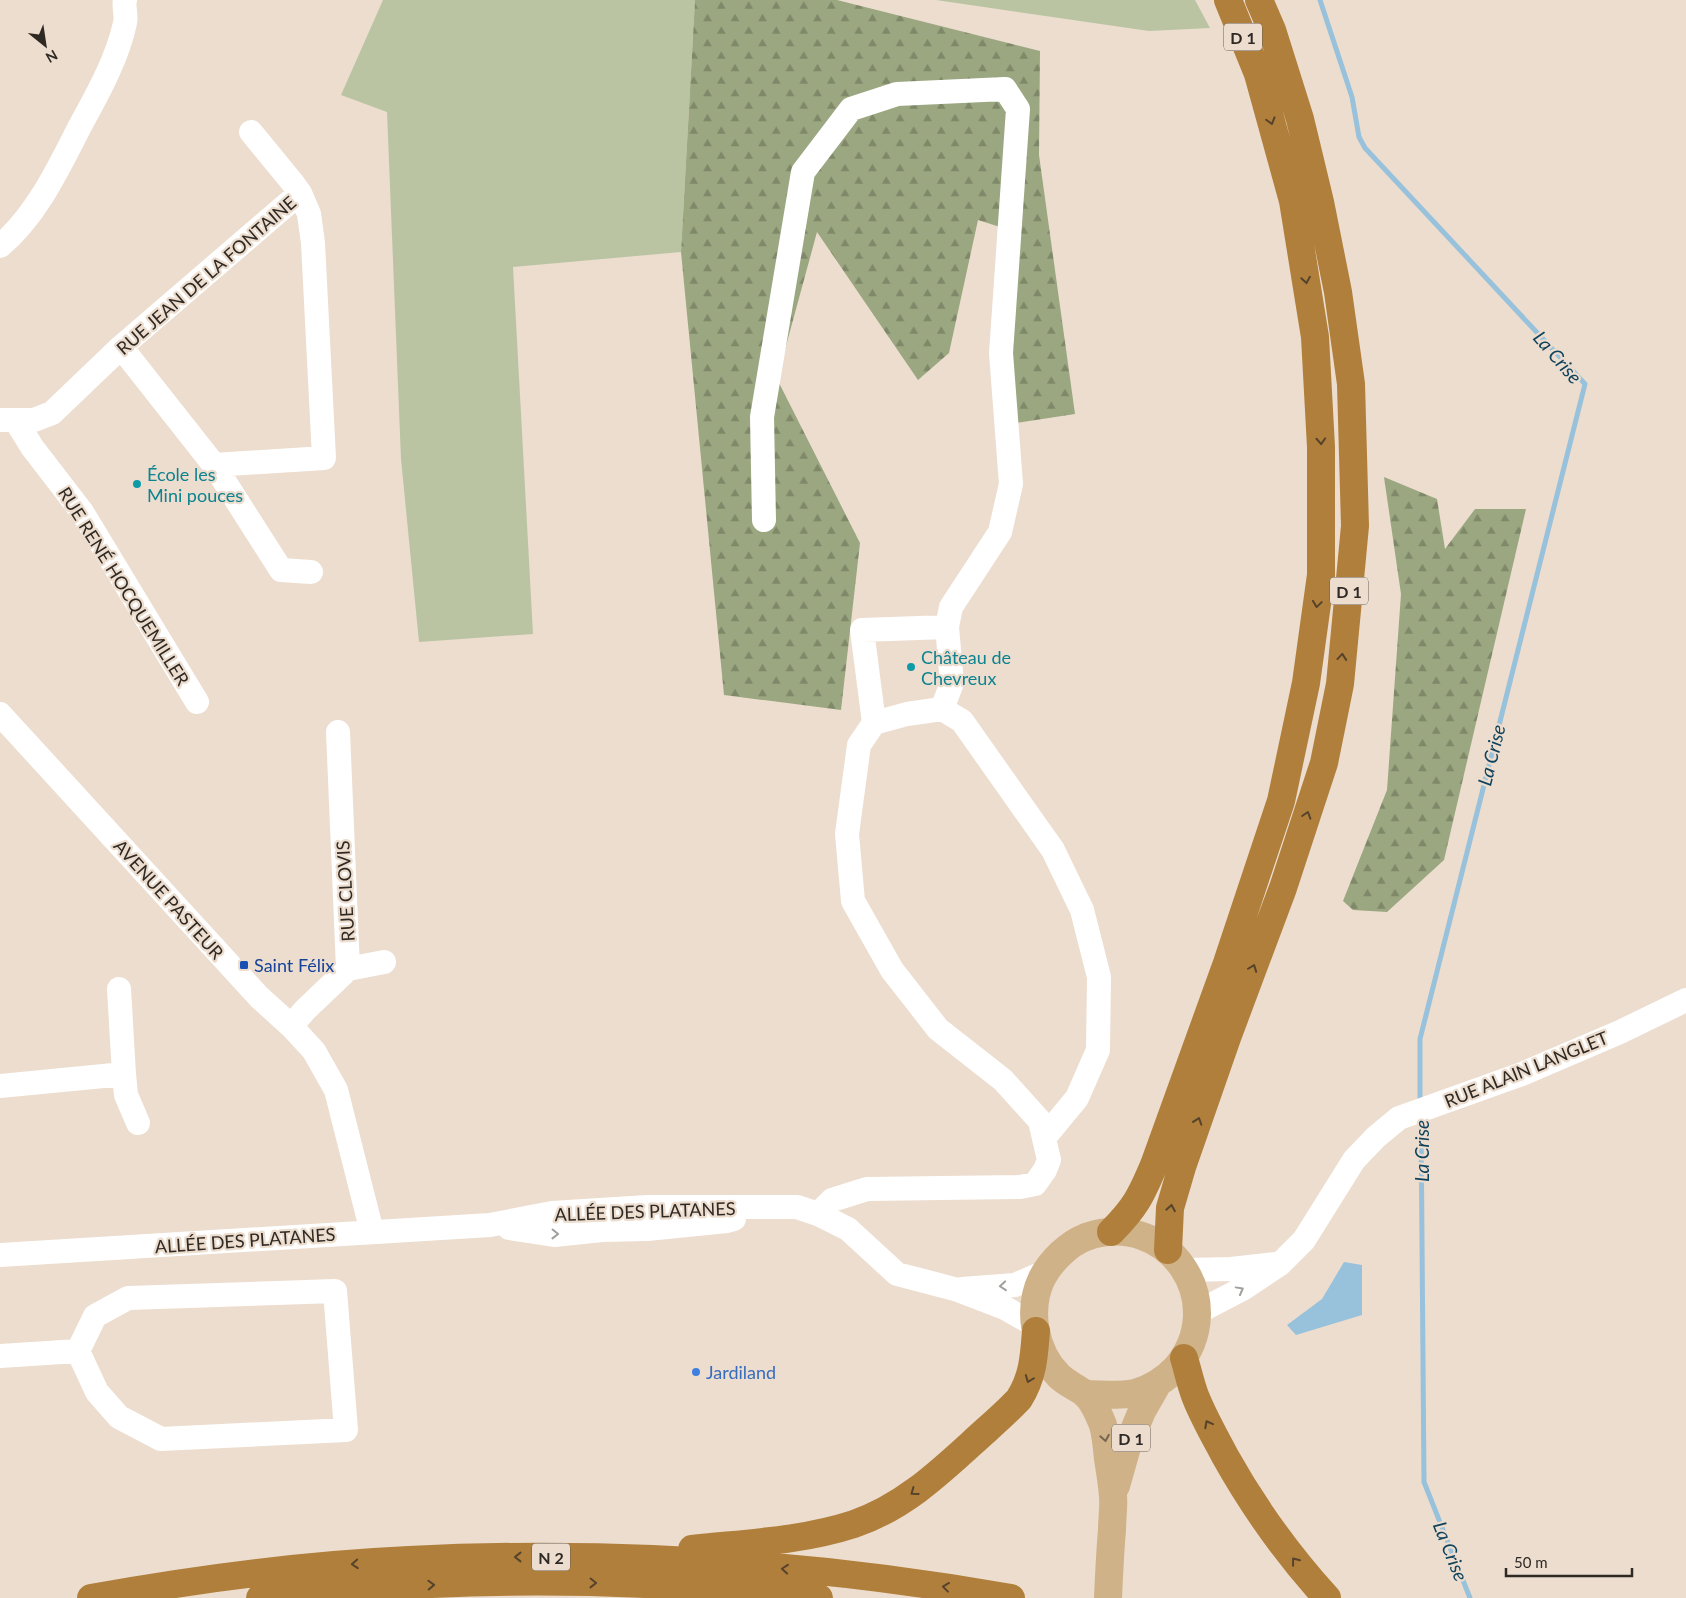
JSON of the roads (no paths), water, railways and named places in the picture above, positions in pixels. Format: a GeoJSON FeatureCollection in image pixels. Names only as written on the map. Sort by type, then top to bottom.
{"type":"FeatureCollection","features":[{"type":"Feature","properties":{"kind":"highway","name":"D 1"},"geometry":{"type":"LineString","coordinates":[[1111,1232],[1128,1215],[1141,1197],[1154,1165],[1227,964],[1282,801],[1306,683],[1321,575],[1321,447],[1315,337],[1293,201],[1258,74],[1228,0]]}},
{"type":"Feature","properties":{"kind":"highway","name":"D 1"},"geometry":{"type":"LineString","coordinates":[[1168,1250],[1170,1208],[1182,1167],[1228,1035],[1283,888],[1324,763],[1340,684],[1355,526],[1351,384],[1338,292],[1320,202],[1300,119],[1272,30],[1259,0]]}},
{"type":"Feature","properties":{"kind":"highway"},"geometry":{"type":"LineString","coordinates":[[613,1557],[815,1534],[854,1524],[892,1507],[939,1473],[1018,1399],[1033,1368],[1035,1328]]}},
{"type":"Feature","properties":{"kind":"highway"},"geometry":{"type":"LineString","coordinates":[[1184,1358],[1195,1397],[1244,1490],[1292,1558],[1327,1598]]}},
{"type":"Feature","properties":{"kind":"highway","name":"N 2"},"geometry":{"type":"LineString","coordinates":[[91,1598],[214,1578],[352,1564],[476,1557],[613,1557],[738,1564],[966,1590],[1012,1598]]}},
{"type":"Feature","properties":{"kind":"highway","name":"N 2"},"geometry":{"type":"LineString","coordinates":[[260,1598],[397,1586],[559,1582],[680,1586],[819,1598]]}},
{"type":"Feature","properties":{"kind":"highway"},"geometry":{"type":"LineString","coordinates":[[330,1591],[405,1598]]}},
{"type":"Feature","properties":{"kind":"main road"},"geometry":{"type":"LineString","coordinates":[[1111,1232],[1131,1233],[1151,1239],[1168,1250],[1186,1270],[1194,1290],[1198,1312],[1194,1336],[1184,1358],[1172,1372],[1158,1383],[1136,1392],[1112,1395],[1086,1394],[1060,1377],[1043,1354],[1035,1328],[1036,1298],[1039,1284],[1045,1272],[1062,1252],[1085,1238],[1111,1232]]}},
{"type":"Feature","properties":{"kind":"main road","name":"D 1"},"geometry":{"type":"LineString","coordinates":[[1113,1497],[1134,1429],[1158,1383]]}},
{"type":"Feature","properties":{"kind":"main road","name":"D 1"},"geometry":{"type":"LineString","coordinates":[[1086,1394],[1097,1411],[1103,1426],[1113,1497],[1108,1598]]}},
{"type":"Feature","properties":{"kind":"street"},"geometry":{"type":"LineString","coordinates":[[0,246],[26,218],[39,199],[94,100],[110,67],[126,21],[125,0]]}},
{"type":"Feature","properties":{"kind":"street"},"geometry":{"type":"LineString","coordinates":[[764,520],[762,417],[803,172],[850,109],[897,94],[1004,90],[1018,109],[1001,353],[1011,484],[1000,532],[951,607],[947,626],[952,683],[942,709]]}},
{"type":"Feature","properties":{"kind":"street"},"geometry":{"type":"LineString","coordinates":[[251,132],[300,193]]}},
{"type":"Feature","properties":{"kind":"street","name":"RUE JEAN DE LA FONTAINE"},"geometry":{"type":"LineString","coordinates":[[8,420],[34,420],[52,413],[121,347],[300,193],[309,214],[313,243],[324,458],[214,465]]}},
{"type":"Feature","properties":{"kind":"street"},"geometry":{"type":"LineString","coordinates":[[121,347],[214,465],[281,570],[310,572]]}},
{"type":"Feature","properties":{"kind":"street","name":"RUE RENÉ HOCQUEMILLER"},"geometry":{"type":"LineString","coordinates":[[8,420],[32,447],[82,512],[197,702]]}},
{"type":"Feature","properties":{"kind":"street"},"geometry":{"type":"LineString","coordinates":[[874,723],[862,630],[947,626]]}},
{"type":"Feature","properties":{"kind":"street"},"geometry":{"type":"LineString","coordinates":[[818,1214],[832,1200],[867,1189],[1020,1187],[1035,1184],[1045,1170],[1049,1160],[1040,1121],[1003,1080],[938,1029],[892,970],[853,901],[847,834],[859,745],[874,723],[907,714],[942,709],[962,721],[1053,850],[1082,910],[1099,977],[1098,1050],[1077,1098],[1044,1138]]}},
{"type":"Feature","properties":{"kind":"street","name":"AVENUE PASTEUR"},"geometry":{"type":"LineString","coordinates":[[0,714],[259,997],[291,1026],[314,1051],[336,1090],[372,1232]]}},
{"type":"Feature","properties":{"kind":"street","name":"RUE CLOVIS"},"geometry":{"type":"LineString","coordinates":[[338,732],[348,969]]}},
{"type":"Feature","properties":{"kind":"street"},"geometry":{"type":"LineString","coordinates":[[291,1026],[348,969],[384,962]]}},
{"type":"Feature","properties":{"kind":"street"},"geometry":{"type":"LineString","coordinates":[[120,988],[126,1095],[138,1123]]}},
{"type":"Feature","properties":{"kind":"street","name":"RUE ALAIN LANGLET"},"geometry":{"type":"LineString","coordinates":[[1198,1312],[1244,1288],[1280,1264],[1304,1240],[1354,1160],[1399,1118],[1522,1074],[1620,1032],[1686,1000]]}},
{"type":"Feature","properties":{"kind":"street"},"geometry":{"type":"LineString","coordinates":[[0,1086],[124,1074]]}},
{"type":"Feature","properties":{"kind":"street","name":"ALLÉE DES PLATANES"},"geometry":{"type":"LineString","coordinates":[[0,1255],[490,1225],[554,1235],[602,1230],[647,1229],[727,1221],[771,1207],[797,1206],[848,1229],[897,1274],[958,1290],[1005,1308],[1035,1328]]}},
{"type":"Feature","properties":{"kind":"street"},"geometry":{"type":"LineString","coordinates":[[1186,1270],[1231,1269],[1280,1264]]}},
{"type":"Feature","properties":{"kind":"street","name":"ALLÉE DES PLATANES"},"geometry":{"type":"LineString","coordinates":[[958,1290],[1015,1285],[1045,1272]]}},
{"type":"Feature","properties":{"kind":"street"},"geometry":{"type":"LineString","coordinates":[[335,1291],[346,1430],[161,1439],[119,1417],[97,1392],[78,1351],[95,1316],[128,1298],[335,1291]]}},
{"type":"Feature","properties":{"kind":"street"},"geometry":{"type":"LineString","coordinates":[[0,1356],[78,1351]]}},
{"type":"Feature","properties":{"kind":"water"},"geometry":{"type":"Polygon","coordinates":[[[1344,1262],[1362,1265],[1362,1315],[1296,1335],[1287,1325],[1322,1299],[1344,1262]]]}},
{"type":"Feature","properties":{"kind":"waterway","name":"La Crise"},"geometry":{"type":"LineString","coordinates":[[1320,0],[1352,97],[1359,137],[1365,148],[1585,384],[1420,1039],[1420,1102]]}},
{"type":"Feature","properties":{"kind":"waterway","name":"La Crise"},"geometry":{"type":"LineString","coordinates":[[1421,1118],[1424,1482],[1470,1598]]}},
{"type":"Feature","properties":{"kind":"place","name":"École les Mini pouces"},"geometry":{"type":"Point","coordinates":[137,484]}},
{"type":"Feature","properties":{"kind":"place","name":"Château de Chevreux"},"geometry":{"type":"Point","coordinates":[911,667]}},
{"type":"Feature","properties":{"kind":"place","name":"Saint Félix"},"geometry":{"type":"Point","coordinates":[244,965]}},
{"type":"Feature","properties":{"kind":"place","name":"Jardiland"},"geometry":{"type":"Point","coordinates":[696,1372]}}]}
